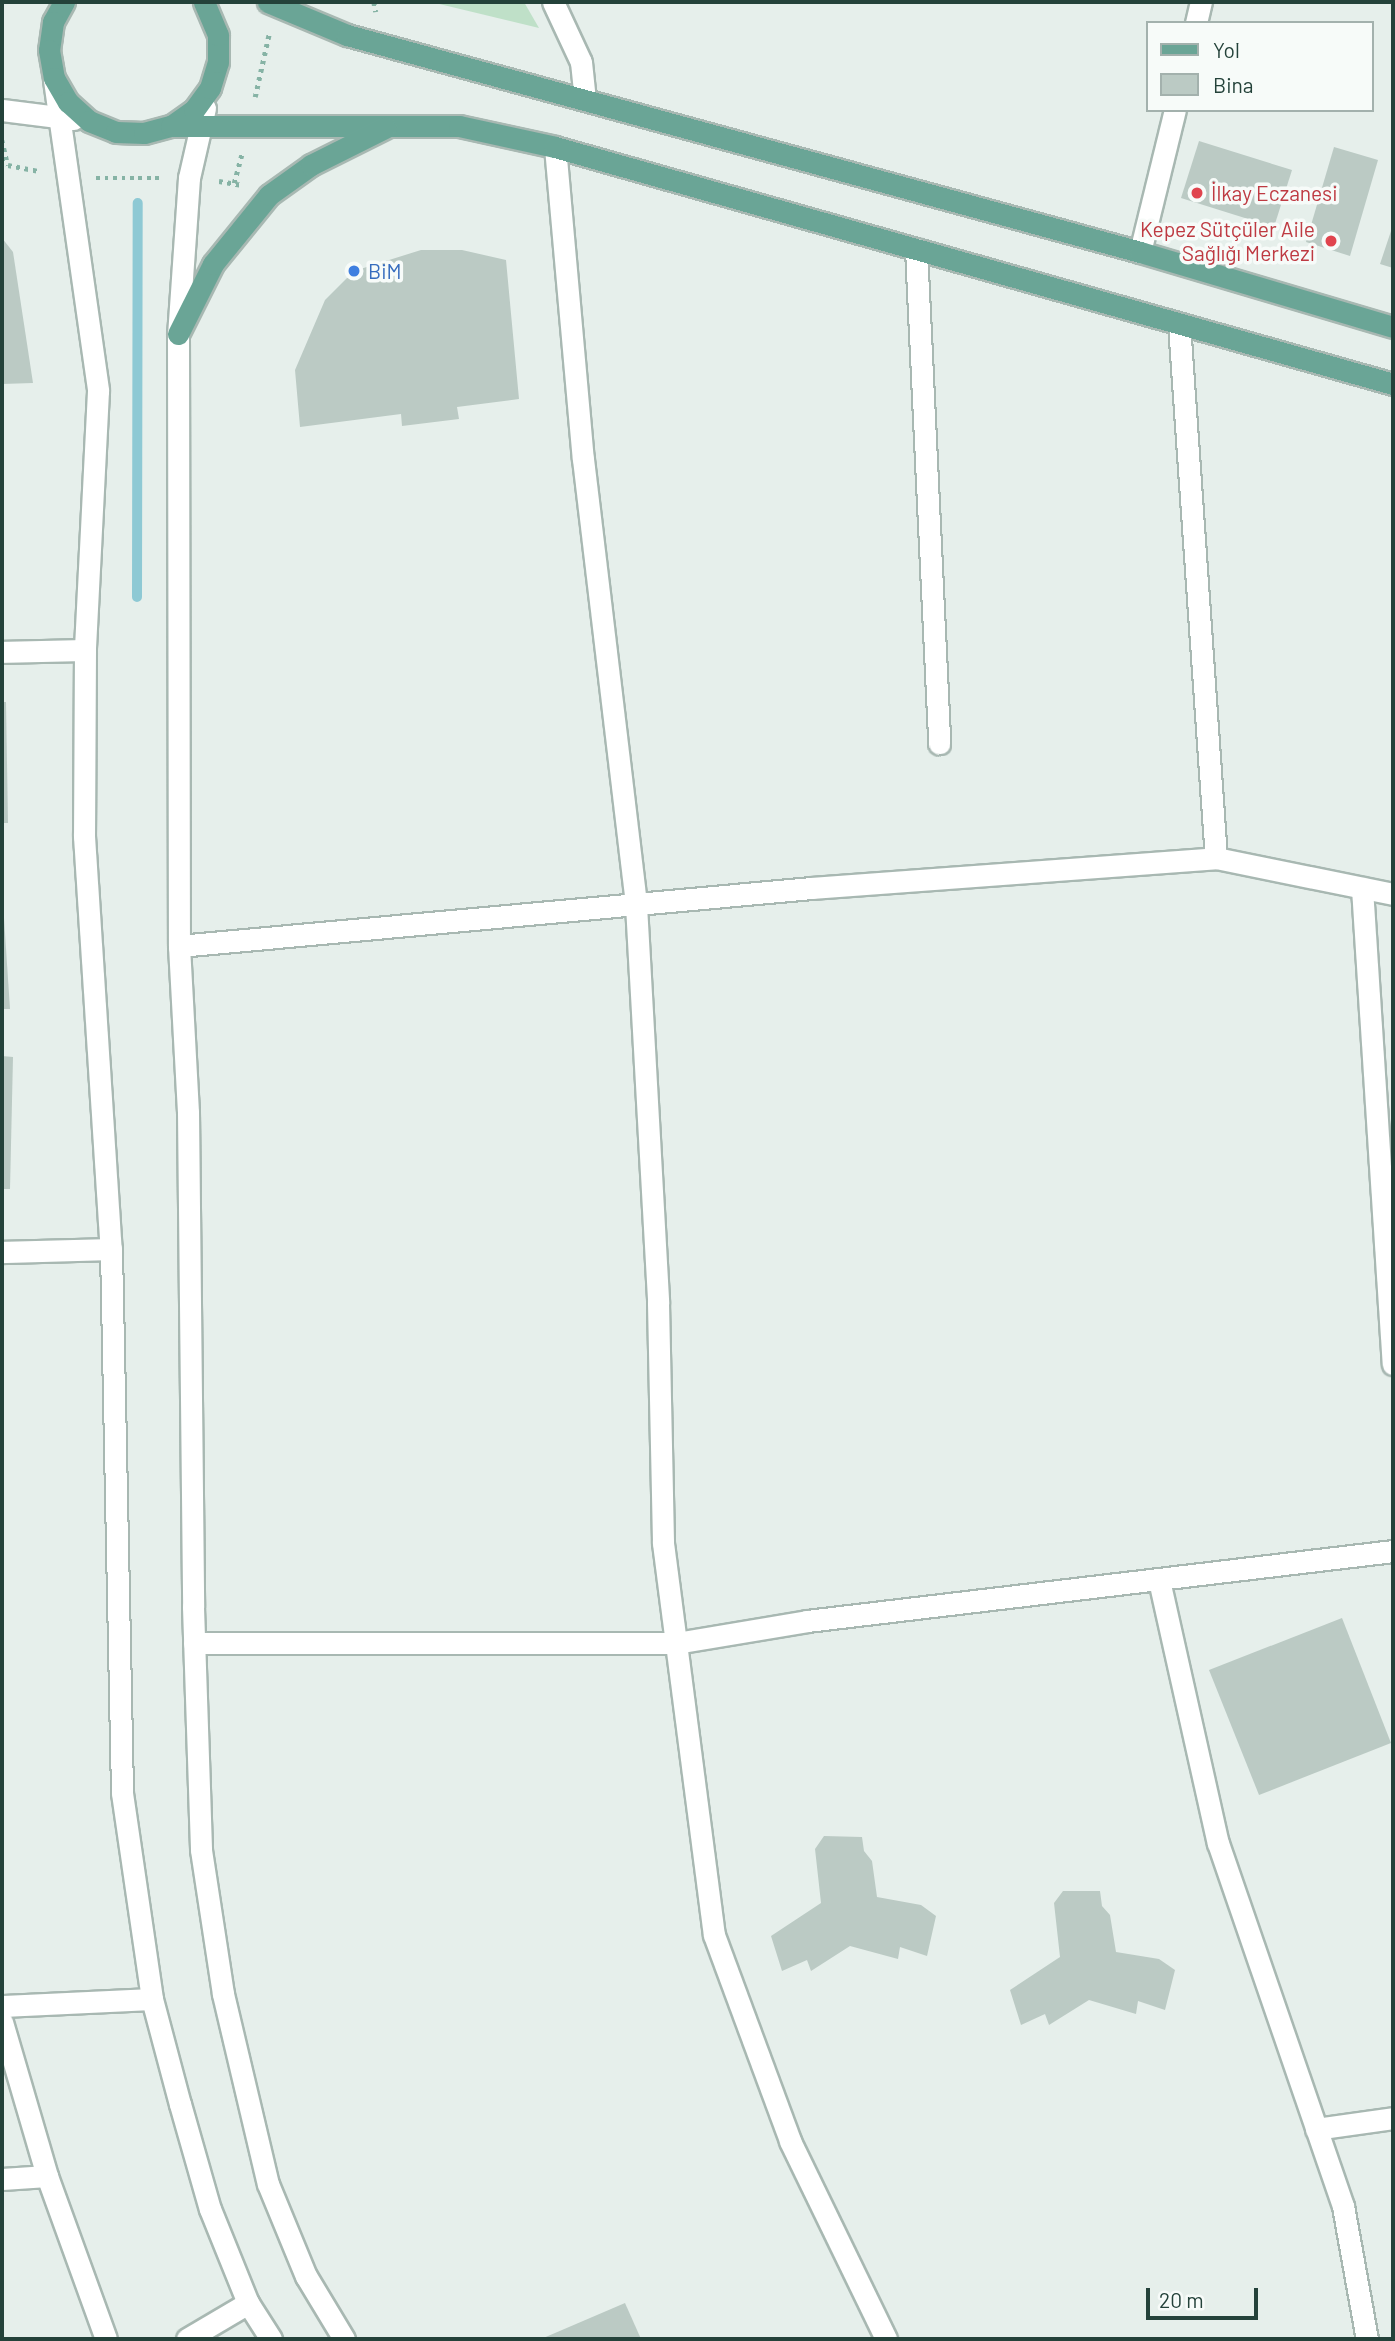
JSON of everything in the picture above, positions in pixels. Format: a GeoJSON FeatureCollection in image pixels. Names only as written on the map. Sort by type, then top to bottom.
{"type":"FeatureCollection","features":[{"type":"Feature","properties":{"kind":"main road"},"geometry":{"type":"LineString","coordinates":[[46,2],[54,78],[68,102],[89,121],[116,132],[144,134],[171,126],[459,126],[555,147],[1393,384]]}},
{"type":"Feature","properties":{"kind":"main road"},"geometry":{"type":"LineString","coordinates":[[49,50],[53,22],[64,2]]}},
{"type":"Feature","properties":{"kind":"main road"},"geometry":{"type":"LineString","coordinates":[[273,3],[347,35],[1140,252],[1393,327]]}},
{"type":"Feature","properties":{"kind":"main road"},"geometry":{"type":"LineString","coordinates":[[171,126],[194,110],[210,88],[218,62],[218,35],[206,4]]}},
{"type":"Feature","properties":{"kind":"main road"},"geometry":{"type":"LineString","coordinates":[[178,334],[212,264],[269,195],[311,165],[392,125]]}},
{"type":"Feature","properties":{"kind":"street"},"geometry":{"type":"LineString","coordinates":[[553,2],[581,62],[584,98]]}},
{"type":"Feature","properties":{"kind":"street"},"geometry":{"type":"LineString","coordinates":[[1196,21],[1201,2]]}},
{"type":"Feature","properties":{"kind":"street"},"geometry":{"type":"LineString","coordinates":[[54,78],[98,391],[85,650],[84,836],[111,1249],[122,1793],[152,1999],[210,2209],[248,2303],[271,2339]]}},
{"type":"Feature","properties":{"kind":"street"},"geometry":{"type":"LineString","coordinates":[[210,88],[189,178],[178,334],[179,946],[188,1125],[194,1643],[201,1850],[240,2081],[268,2185],[306,2276],[344,2339]]}},
{"type":"Feature","properties":{"kind":"street"},"geometry":{"type":"LineString","coordinates":[[2,110],[89,121]]}},
{"type":"Feature","properties":{"kind":"street"},"geometry":{"type":"LineString","coordinates":[[1140,252],[1175,112]]}},
{"type":"Feature","properties":{"kind":"street"},"geometry":{"type":"LineString","coordinates":[[555,147],[583,459],[636,905],[658,1303],[663,1543],[714,1935],[790,2141],[886,2339]]}},
{"type":"Feature","properties":{"kind":"street"},"geometry":{"type":"LineString","coordinates":[[916,249],[939,743]]}},
{"type":"Feature","properties":{"kind":"street"},"geometry":{"type":"LineString","coordinates":[[1179,324],[1216,858]]}},
{"type":"Feature","properties":{"kind":"street"},"geometry":{"type":"LineString","coordinates":[[2,652],[85,650]]}},
{"type":"Feature","properties":{"kind":"street"},"geometry":{"type":"LineString","coordinates":[[179,946],[636,905],[1216,858],[1393,894]]}},
{"type":"Feature","properties":{"kind":"street"},"geometry":{"type":"LineString","coordinates":[[1362,888],[1393,1364]]}},
{"type":"Feature","properties":{"kind":"street"},"geometry":{"type":"LineString","coordinates":[[2,1252],[111,1249]]}},
{"type":"Feature","properties":{"kind":"street"},"geometry":{"type":"LineString","coordinates":[[194,1643],[676,1643],[807,1621],[1393,1551]]}},
{"type":"Feature","properties":{"kind":"street"},"geometry":{"type":"LineString","coordinates":[[1159,1580],[1219,1843],[1343,2206],[1367,2339]]}},
{"type":"Feature","properties":{"kind":"street"},"geometry":{"type":"LineString","coordinates":[[2,2006],[152,1999]]}},
{"type":"Feature","properties":{"kind":"street"},"geometry":{"type":"LineString","coordinates":[[2,2022],[47,2176],[106,2339]]}},
{"type":"Feature","properties":{"kind":"street"},"geometry":{"type":"LineString","coordinates":[[1316,2129],[1393,2118]]}},
{"type":"Feature","properties":{"kind":"street"},"geometry":{"type":"LineString","coordinates":[[2,2179],[47,2176]]}},
{"type":"Feature","properties":{"kind":"street"},"geometry":{"type":"LineString","coordinates":[[187,2339],[248,2303]]}},
{"type":"Feature","properties":{"kind":"path"},"geometry":{"type":"LineString","coordinates":[[374,2],[376,12]]}},
{"type":"Feature","properties":{"kind":"path"},"geometry":{"type":"LineString","coordinates":[[234,183],[273,3]]}},
{"type":"Feature","properties":{"kind":"path"},"geometry":{"type":"LineString","coordinates":[[2,138],[8,165],[68,178],[189,178],[234,183],[269,195]]}},
{"type":"Feature","properties":{"kind":"green space"},"geometry":{"type":"Polygon","coordinates":[[[431,2],[524,2],[539,28],[431,2]]]}},
{"type":"Feature","properties":{"kind":"building"},"geometry":{"type":"Polygon","coordinates":[[[1199,141],[1292,170],[1274,227],[1181,198],[1199,141]]]}},
{"type":"Feature","properties":{"kind":"building"},"geometry":{"type":"Polygon","coordinates":[[[1334,147],[1378,160],[1350,256],[1306,242],[1334,147]]]}},
{"type":"Feature","properties":{"kind":"building"},"geometry":{"type":"Polygon","coordinates":[[[1393,225],[1393,268],[1380,264],[1393,225]]]}},
{"type":"Feature","properties":{"kind":"building"},"geometry":{"type":"Polygon","coordinates":[[[2,238],[13,252],[33,383],[2,384],[2,238]]]}},
{"type":"Feature","properties":{"kind":"building"},"geometry":{"type":"Polygon","coordinates":[[[421,250],[462,250],[506,260],[519,399],[457,407],[459,419],[402,426],[401,414],[300,427],[295,370],[325,300],[354,271],[421,250]]]}},
{"type":"Feature","properties":{"kind":"building"},"geometry":{"type":"Polygon","coordinates":[[[2,702],[6,702],[8,823],[2,823],[2,702]]]}},
{"type":"Feature","properties":{"kind":"building"},"geometry":{"type":"Polygon","coordinates":[[[2,888],[10,1009],[2,1009],[2,888]]]}},
{"type":"Feature","properties":{"kind":"building"},"geometry":{"type":"Polygon","coordinates":[[[2,1056],[13,1057],[10,1189],[2,1189],[2,1056]]]}},
{"type":"Feature","properties":{"kind":"building"},"geometry":{"type":"Polygon","coordinates":[[[1342,1618],[1391,1743],[1259,1795],[1209,1670],[1342,1618]]]}},
{"type":"Feature","properties":{"kind":"building"},"geometry":{"type":"Polygon","coordinates":[[[824,1836],[862,1837],[864,1851],[872,1861],[877,1897],[921,1905],[936,1916],[927,1956],[900,1947],[898,1959],[850,1946],[811,1971],[807,1960],[782,1971],[771,1936],[821,1903],[815,1849],[824,1836]]]}},
{"type":"Feature","properties":{"kind":"building"},"geometry":{"type":"Polygon","coordinates":[[[1063,1891],[1100,1891],[1102,1906],[1110,1915],[1116,1952],[1159,1959],[1175,1970],[1165,2010],[1138,2001],[1136,2014],[1089,2000],[1049,2025],[1045,2014],[1021,2025],[1010,1990],[1060,1957],[1054,1903],[1063,1891]]]}},
{"type":"Feature","properties":{"kind":"building"},"geometry":{"type":"Polygon","coordinates":[[[625,2303],[641,2339],[541,2339],[625,2303]]]}},
{"type":"Feature","properties":{"kind":"waterway"},"geometry":{"type":"LineString","coordinates":[[137,597],[138,203]]}},
{"type":"Feature","properties":{"kind":"place","name":"İlkay Eczanesi"},"geometry":{"type":"Point","coordinates":[1197,193]}},
{"type":"Feature","properties":{"kind":"place","name":"Kepez Sütçüler Aile Sağlığı Merkezi"},"geometry":{"type":"Point","coordinates":[1331,241]}},
{"type":"Feature","properties":{"kind":"place","name":"BiM"},"geometry":{"type":"Point","coordinates":[354,271]}}]}
